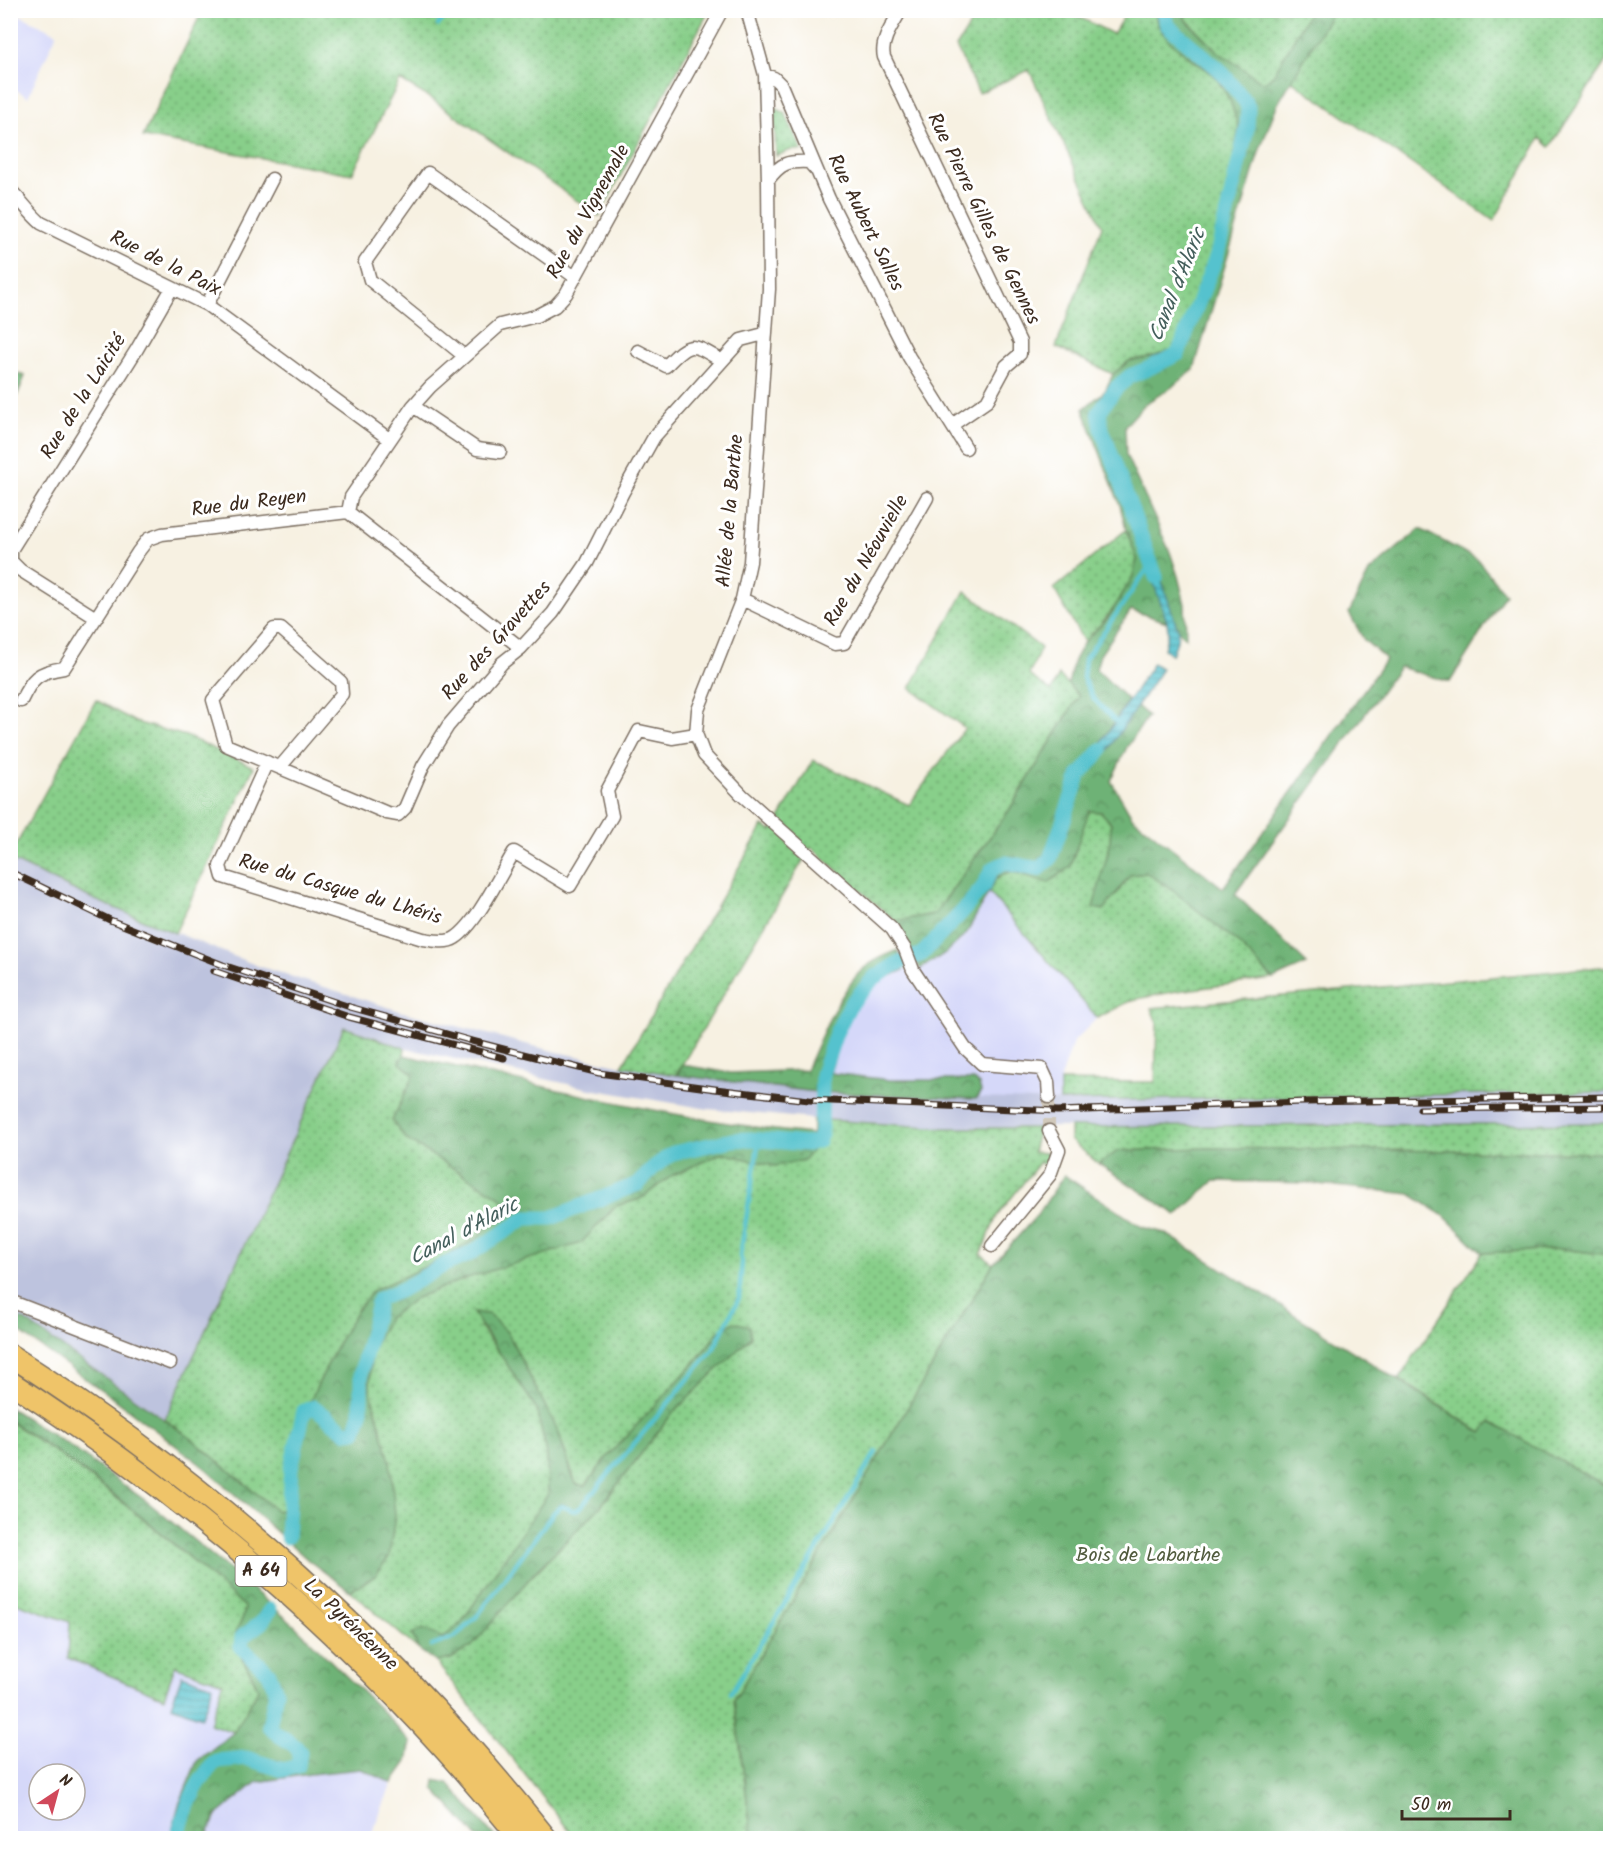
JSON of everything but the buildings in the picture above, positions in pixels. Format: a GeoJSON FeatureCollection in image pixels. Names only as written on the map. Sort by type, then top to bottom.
{"type":"FeatureCollection","features":[{"type":"Feature","properties":{"kind":"highway","name":"La Pyrénéenne"},"geometry":{"type":"LineString","coordinates":[[10,1355],[161,1460],[267,1547],[337,1610],[425,1697],[500,1779],[546,1839]]}},
{"type":"Feature","properties":{"kind":"highway","name":"La Pyrénéenne"},"geometry":{"type":"LineString","coordinates":[[10,1382],[148,1478],[249,1561],[319,1623],[408,1711],[483,1792],[520,1839]]}},
{"type":"Feature","properties":{"kind":"street","name":"Rue du Vignemale"},"geometry":{"type":"LineString","coordinates":[[348,512],[351,497],[389,439],[430,387],[463,355],[500,325],[536,316],[555,306],[566,294],[722,10]]}},
{"type":"Feature","properties":{"kind":"street","name":"Rue Aubert Salles"},"geometry":{"type":"LineString","coordinates":[[747,10],[765,75],[774,78],[781,85],[829,199],[909,357],[966,448]]}},
{"type":"Feature","properties":{"kind":"street","name":"Rue Pierre Gilles de Gennes"},"geometry":{"type":"LineString","coordinates":[[901,10],[884,42],[882,50],[884,57],[1020,342],[1020,354],[1006,366],[987,401],[952,425]]}},
{"type":"Feature","properties":{"kind":"street","name":"Allée de la Barthe"},"geometry":{"type":"LineString","coordinates":[[696,734],[698,710],[742,599],[750,562],[764,334],[769,289],[765,75]]}},
{"type":"Feature","properties":{"kind":"street"},"geometry":{"type":"LineString","coordinates":[[768,180],[779,167],[793,161],[809,162],[817,171]]}},
{"type":"Feature","properties":{"kind":"street"},"geometry":{"type":"LineString","coordinates":[[463,355],[370,280],[365,262],[428,173],[575,277]]}},
{"type":"Feature","properties":{"kind":"street"},"geometry":{"type":"LineString","coordinates":[[207,305],[272,179]]}},
{"type":"Feature","properties":{"kind":"street","name":"Rue de la Paix"},"geometry":{"type":"LineString","coordinates":[[10,190],[22,201],[30,214],[41,223],[207,305],[389,439]]}},
{"type":"Feature","properties":{"kind":"street","name":"Rue de la Laicité"},"geometry":{"type":"LineString","coordinates":[[96,618],[20,570],[11,561],[11,550],[137,350],[172,288]]}},
{"type":"Feature","properties":{"kind":"street","name":"Rue des Gravettes"},"geometry":{"type":"LineString","coordinates":[[280,767],[387,813],[398,815],[405,808],[423,766],[448,726],[502,663],[521,648],[553,613],[587,563],[622,492],[654,437],[741,340],[764,334]]}},
{"type":"Feature","properties":{"kind":"street"},"geometry":{"type":"LineString","coordinates":[[638,351],[666,366],[681,349],[697,347],[722,360]]}},
{"type":"Feature","properties":{"kind":"street"},"geometry":{"type":"LineString","coordinates":[[413,406],[477,449],[500,452]]}},
{"type":"Feature","properties":{"kind":"street","name":"Rue du Néouvielle"},"geometry":{"type":"LineString","coordinates":[[742,599],[835,644],[844,643],[927,498]]}},
{"type":"Feature","properties":{"kind":"street"},"geometry":{"type":"LineString","coordinates":[[348,512],[521,648]]}},
{"type":"Feature","properties":{"kind":"street","name":"Rue du Reyen"},"geometry":{"type":"LineString","coordinates":[[21,701],[30,682],[40,674],[64,668],[148,539],[162,534],[348,512]]}},
{"type":"Feature","properties":{"kind":"street"},"geometry":{"type":"LineString","coordinates":[[274,629],[281,629],[341,682],[342,694],[280,767],[267,762],[226,745],[213,700],[274,629]]}},
{"type":"Feature","properties":{"kind":"street","name":"Rue du Casque du Lhéris"},"geometry":{"type":"LineString","coordinates":[[267,762],[220,866],[223,877],[423,939],[439,941],[454,939],[471,924],[514,852],[570,886],[612,816],[607,792],[639,731],[672,738],[696,734]]}},
{"type":"Feature","properties":{"kind":"street"},"geometry":{"type":"LineString","coordinates":[[696,734],[704,755],[735,788],[892,929],[905,949],[913,970],[965,1048],[982,1064],[1042,1069],[1048,1082],[1049,1097]]}},
{"type":"Feature","properties":{"kind":"street"},"geometry":{"type":"LineString","coordinates":[[992,1246],[1052,1172],[1059,1150],[1049,1131]]}},
{"type":"Feature","properties":{"kind":"street"},"geometry":{"type":"LineString","coordinates":[[10,1301],[170,1363]]}},
{"type":"Feature","properties":{"kind":"shaded area"},"geometry":{"type":"Polygon","coordinates":[[[11,11],[57,33],[28,97],[11,87],[11,11]]]}},
{"type":"Feature","properties":{"kind":"shaded area"},"geometry":{"type":"Polygon","coordinates":[[[10,860],[93,899],[258,966],[403,1012],[553,1051],[676,1075],[816,1092],[1060,1101],[1610,1092],[1610,1123],[943,1128],[813,1119],[708,1109],[590,1089],[405,1048],[344,1027],[165,1419],[24,1320],[13,1317],[11,1326],[10,860]]]}},
{"type":"Feature","properties":{"kind":"shaded area"},"geometry":{"type":"Polygon","coordinates":[[[988,891],[1097,1018],[1073,1042],[1060,1081],[1060,1101],[976,1099],[981,1092],[830,1074],[844,1029],[862,997],[878,983],[903,970],[920,969],[966,934],[988,891]]]}},
{"type":"Feature","properties":{"kind":"shaded area"},"geometry":{"type":"Polygon","coordinates":[[[11,1601],[70,1622],[68,1658],[163,1698],[175,1666],[224,1683],[210,1724],[234,1732],[197,1761],[179,1805],[170,1838],[11,1838],[11,1601]]]}},
{"type":"Feature","properties":{"kind":"shaded area"},"geometry":{"type":"Polygon","coordinates":[[[361,1769],[392,1783],[370,1838],[206,1838],[216,1816],[257,1782],[361,1769]]]}},
{"type":"Feature","properties":{"kind":"green space"},"geometry":{"type":"Polygon","coordinates":[[[202,10],[709,11],[599,216],[430,98],[400,80],[352,174],[143,137],[202,10]]]}},
{"type":"Feature","properties":{"kind":"green space"},"geometry":{"type":"Polygon","coordinates":[[[979,11],[1067,11],[1113,34],[1127,11],[1155,11],[1157,24],[1187,56],[1215,76],[1230,100],[1239,128],[1223,216],[1199,290],[1174,349],[1155,356],[1129,361],[1113,374],[1056,347],[1102,226],[1029,70],[979,93],[956,47],[979,11]]]}},
{"type":"Feature","properties":{"kind":"green space"},"geometry":{"type":"Polygon","coordinates":[[[1155,11],[1186,11],[1185,19],[1217,51],[1264,83],[1274,74],[1310,11],[1333,11],[1277,105],[1260,149],[1194,369],[1174,386],[1146,403],[1125,426],[1126,455],[1170,552],[1178,576],[1185,604],[1186,638],[1178,630],[1175,620],[1161,603],[1167,622],[1131,610],[1100,655],[1096,669],[1128,700],[1096,751],[1104,756],[1137,706],[1148,716],[1127,747],[1111,781],[1132,817],[1223,888],[1386,659],[1364,640],[1349,613],[1369,572],[1420,529],[1477,559],[1505,594],[1450,682],[1399,667],[1235,894],[1307,964],[1273,979],[1236,941],[1171,889],[1147,873],[1130,875],[1104,910],[1093,908],[1110,845],[1111,823],[1101,812],[1089,811],[1070,867],[1048,883],[1010,871],[997,877],[966,934],[947,952],[920,969],[895,921],[935,914],[1010,809],[1079,696],[1068,684],[1074,660],[1084,642],[1108,618],[1133,576],[1137,559],[1120,505],[1083,409],[1105,391],[1113,374],[1129,361],[1175,349],[1199,290],[1223,216],[1239,128],[1230,100],[1215,76],[1170,42],[1157,24],[1155,11]]]}},
{"type":"Feature","properties":{"kind":"green space"},"geometry":{"type":"Polygon","coordinates":[[[1186,11],[1310,11],[1274,74],[1264,84],[1217,51],[1185,18],[1186,11]]]}},
{"type":"Feature","properties":{"kind":"green space"},"geometry":{"type":"Polygon","coordinates":[[[1333,11],[1610,11],[1610,55],[1550,147],[1540,138],[1494,221],[1291,80],[1333,11]]]}},
{"type":"Feature","properties":{"kind":"green space"},"geometry":{"type":"Polygon","coordinates":[[[775,108],[785,113],[802,150],[791,150],[776,156],[775,108]]]}},
{"type":"Feature","properties":{"kind":"green space"},"geometry":{"type":"Polygon","coordinates":[[[12,372],[25,376],[11,411],[10,374],[12,372]]]}},
{"type":"Feature","properties":{"kind":"green space"},"geometry":{"type":"Polygon","coordinates":[[[1126,530],[1137,557],[1135,571],[1124,593],[1084,642],[1054,589],[1126,530]]]}},
{"type":"Feature","properties":{"kind":"green space"},"geometry":{"type":"Polygon","coordinates":[[[965,591],[1041,648],[1029,675],[1051,691],[1059,675],[1079,696],[1010,809],[935,914],[895,921],[811,847],[676,1075],[622,1066],[763,826],[772,831],[813,760],[909,805],[965,728],[910,688],[965,591]]]}},
{"type":"Feature","properties":{"kind":"green space"},"geometry":{"type":"Polygon","coordinates":[[[96,700],[135,722],[186,736],[254,767],[175,933],[93,899],[11,860],[11,854],[96,700]]]}},
{"type":"Feature","properties":{"kind":"green space"},"geometry":{"type":"Polygon","coordinates":[[[1089,811],[1102,812],[1111,823],[1110,845],[1094,908],[1116,895],[1130,875],[1147,873],[1171,889],[1236,941],[1273,979],[1177,991],[1132,1000],[1097,1018],[988,891],[998,877],[1006,873],[1022,874],[1082,829],[1089,811]]]}},
{"type":"Feature","properties":{"kind":"green space"},"geometry":{"type":"Polygon","coordinates":[[[898,950],[903,970],[868,991],[852,1012],[830,1073],[890,1080],[974,1080],[981,1092],[976,1099],[816,1092],[676,1075],[683,1065],[731,1073],[806,1070],[829,1020],[849,985],[866,966],[898,950]]]}},
{"type":"Feature","properties":{"kind":"green space"},"geometry":{"type":"Polygon","coordinates":[[[1610,966],[1610,1092],[1060,1101],[1060,1081],[1155,1082],[1157,1023],[1151,1008],[1610,966]]]}},
{"type":"Feature","properties":{"kind":"green space"},"geometry":{"type":"Polygon","coordinates":[[[344,1027],[405,1048],[404,1055],[399,1062],[414,1075],[392,1121],[407,1140],[502,1198],[506,1209],[478,1237],[442,1259],[374,1290],[357,1310],[313,1395],[298,1437],[295,1496],[289,1508],[277,1511],[165,1419],[344,1027]]]}},
{"type":"Feature","properties":{"kind":"green space"},"geometry":{"type":"Polygon","coordinates":[[[404,1055],[657,1111],[811,1134],[812,1151],[804,1160],[775,1166],[722,1153],[673,1175],[640,1199],[616,1206],[581,1243],[464,1279],[416,1298],[388,1318],[371,1352],[370,1390],[390,1461],[395,1515],[389,1557],[375,1576],[350,1591],[308,1560],[205,1468],[117,1401],[11,1326],[12,1317],[24,1320],[192,1439],[277,1511],[289,1508],[295,1496],[298,1437],[313,1395],[357,1310],[374,1290],[442,1259],[478,1237],[505,1209],[502,1198],[407,1140],[392,1121],[414,1075],[399,1062],[404,1055]]]}},
{"type":"Feature","properties":{"kind":"green space"},"geometry":{"type":"Polygon","coordinates":[[[813,1119],[943,1128],[1039,1128],[1033,1152],[1048,1153],[1052,1172],[1040,1162],[997,1216],[981,1254],[993,1264],[734,1700],[752,1838],[575,1838],[436,1662],[451,1659],[600,1507],[671,1415],[718,1332],[686,1372],[617,1447],[585,1486],[576,1484],[558,1431],[507,1332],[480,1327],[536,1408],[547,1453],[548,1495],[461,1623],[443,1638],[412,1634],[418,1649],[350,1591],[375,1576],[390,1461],[370,1390],[371,1352],[388,1318],[416,1298],[603,1221],[616,1206],[640,1199],[673,1175],[722,1153],[775,1166],[812,1150],[813,1119]]]}},
{"type":"Feature","properties":{"kind":"green space"},"geometry":{"type":"Polygon","coordinates":[[[1610,1123],[1610,1153],[1207,1148],[1118,1151],[1099,1164],[1070,1140],[1070,1127],[1610,1123]]]}},
{"type":"Feature","properties":{"kind":"green space"},"geometry":{"type":"Polygon","coordinates":[[[1207,1148],[1610,1153],[1610,1255],[1562,1249],[1482,1253],[1443,1215],[1410,1194],[1308,1183],[1214,1181],[1177,1215],[1099,1164],[1118,1151],[1207,1148]]]}},
{"type":"Feature","properties":{"kind":"green space","name":"Bois de Labarthe"},"geometry":{"type":"Polygon","coordinates":[[[1064,1175],[1142,1227],[1165,1233],[1482,1433],[1490,1422],[1610,1488],[1610,1838],[752,1838],[734,1700],[993,1264],[1039,1213],[1064,1175]]]}},
{"type":"Feature","properties":{"kind":"green space"},"geometry":{"type":"Polygon","coordinates":[[[1562,1249],[1610,1255],[1610,1488],[1491,1423],[1482,1433],[1399,1379],[1482,1253],[1562,1249]]]}},
{"type":"Feature","properties":{"kind":"green space"},"geometry":{"type":"Polygon","coordinates":[[[473,1313],[488,1314],[507,1332],[558,1431],[575,1484],[585,1486],[608,1456],[699,1358],[718,1332],[734,1322],[749,1326],[751,1337],[671,1415],[600,1507],[535,1572],[472,1646],[451,1659],[436,1662],[418,1649],[412,1634],[423,1629],[443,1638],[461,1623],[548,1494],[547,1453],[536,1408],[473,1313]]]}},
{"type":"Feature","properties":{"kind":"green space"},"geometry":{"type":"Polygon","coordinates":[[[10,1408],[67,1444],[149,1503],[295,1626],[386,1715],[411,1743],[407,1762],[392,1783],[361,1769],[257,1782],[216,1816],[206,1838],[170,1838],[179,1805],[197,1761],[234,1732],[258,1690],[236,1641],[236,1633],[245,1607],[132,1509],[73,1464],[11,1422],[10,1408]]]}},
{"type":"Feature","properties":{"kind":"green space"},"geometry":{"type":"Polygon","coordinates":[[[10,1422],[102,1487],[189,1557],[245,1607],[237,1630],[237,1648],[258,1690],[234,1732],[210,1724],[223,1683],[175,1666],[164,1698],[68,1658],[70,1622],[11,1601],[10,1422]]]}},
{"type":"Feature","properties":{"kind":"green space"},"geometry":{"type":"Polygon","coordinates":[[[435,1780],[448,1783],[496,1838],[478,1838],[434,1789],[435,1780]]]}},
{"type":"Feature","properties":{"kind":"water"},"geometry":{"type":"Polygon","coordinates":[[[1154,557],[1178,630],[1172,655],[1164,649],[1168,632],[1167,622],[1146,561],[1154,557]]]}},
{"type":"Feature","properties":{"kind":"water"},"geometry":{"type":"Polygon","coordinates":[[[1153,663],[1162,669],[1094,769],[1085,762],[1096,751],[1153,663]]]}},
{"type":"Feature","properties":{"kind":"water"},"geometry":{"type":"Polygon","coordinates":[[[182,1675],[213,1686],[202,1717],[171,1706],[182,1675]]]}},
{"type":"Feature","properties":{"kind":"waterway"},"geometry":{"type":"LineString","coordinates":[[438,25],[451,10]]}},
{"type":"Feature","properties":{"kind":"waterway","name":"Canal d'Alaric"},"geometry":{"type":"LineString","coordinates":[[1156,577],[1102,429],[1099,412],[1116,388],[1130,376],[1178,354],[1217,255],[1247,128],[1248,107],[1220,70],[1167,25],[1163,10]]}},
{"type":"Feature","properties":{"kind":"waterway","name":"Canal d'Alaric"},"geometry":{"type":"LineString","coordinates":[[1120,723],[1115,721],[1093,698],[1083,678],[1085,659],[1150,565]]}},
{"type":"Feature","properties":{"kind":"waterway","name":"Canal d'Alaric"},"geometry":{"type":"LineString","coordinates":[[287,1537],[291,1468],[304,1411],[314,1407],[346,1432],[355,1431],[361,1413],[361,1372],[379,1299],[468,1255],[526,1218],[551,1218],[638,1184],[654,1167],[673,1153],[732,1140],[749,1139],[807,1144],[818,1141],[821,1134],[822,1074],[836,1033],[851,1003],[874,978],[895,965],[922,954],[983,887],[992,869],[1005,863],[1039,869],[1050,859],[1079,776],[1101,750]]}},
{"type":"Feature","properties":{"kind":"waterway"},"geometry":{"type":"LineString","coordinates":[[432,1646],[455,1637],[478,1615],[554,1512],[562,1506],[574,1511],[580,1508],[713,1350],[739,1298],[742,1262],[740,1256],[759,1140]]}},
{"type":"Feature","properties":{"kind":"waterway"},"geometry":{"type":"LineString","coordinates":[[731,1693],[876,1452]]}},
{"type":"Feature","properties":{"kind":"waterway","name":"Canal d'Alaric"},"geometry":{"type":"LineString","coordinates":[[177,1838],[191,1797],[201,1779],[216,1761],[246,1758],[283,1770],[298,1766],[300,1752],[269,1726],[276,1692],[269,1673],[241,1647],[242,1637],[261,1623],[270,1610]]}},
{"type":"Feature","properties":{"kind":"tunnel"},"geometry":{"type":"LineString","coordinates":[[1049,1097],[1049,1131]]}},
{"type":"Feature","properties":{"kind":"railway"},"geometry":{"type":"LineString","coordinates":[[10,872],[110,920],[223,965],[350,1007],[599,1073],[809,1100],[1058,1111],[1304,1102],[1610,1097]]}},
{"type":"Feature","properties":{"kind":"railway"},"geometry":{"type":"LineString","coordinates":[[214,971],[349,1017],[504,1058]]}},
{"type":"Feature","properties":{"kind":"railway"},"geometry":{"type":"LineString","coordinates":[[1420,1109],[1610,1107]]}}]}
